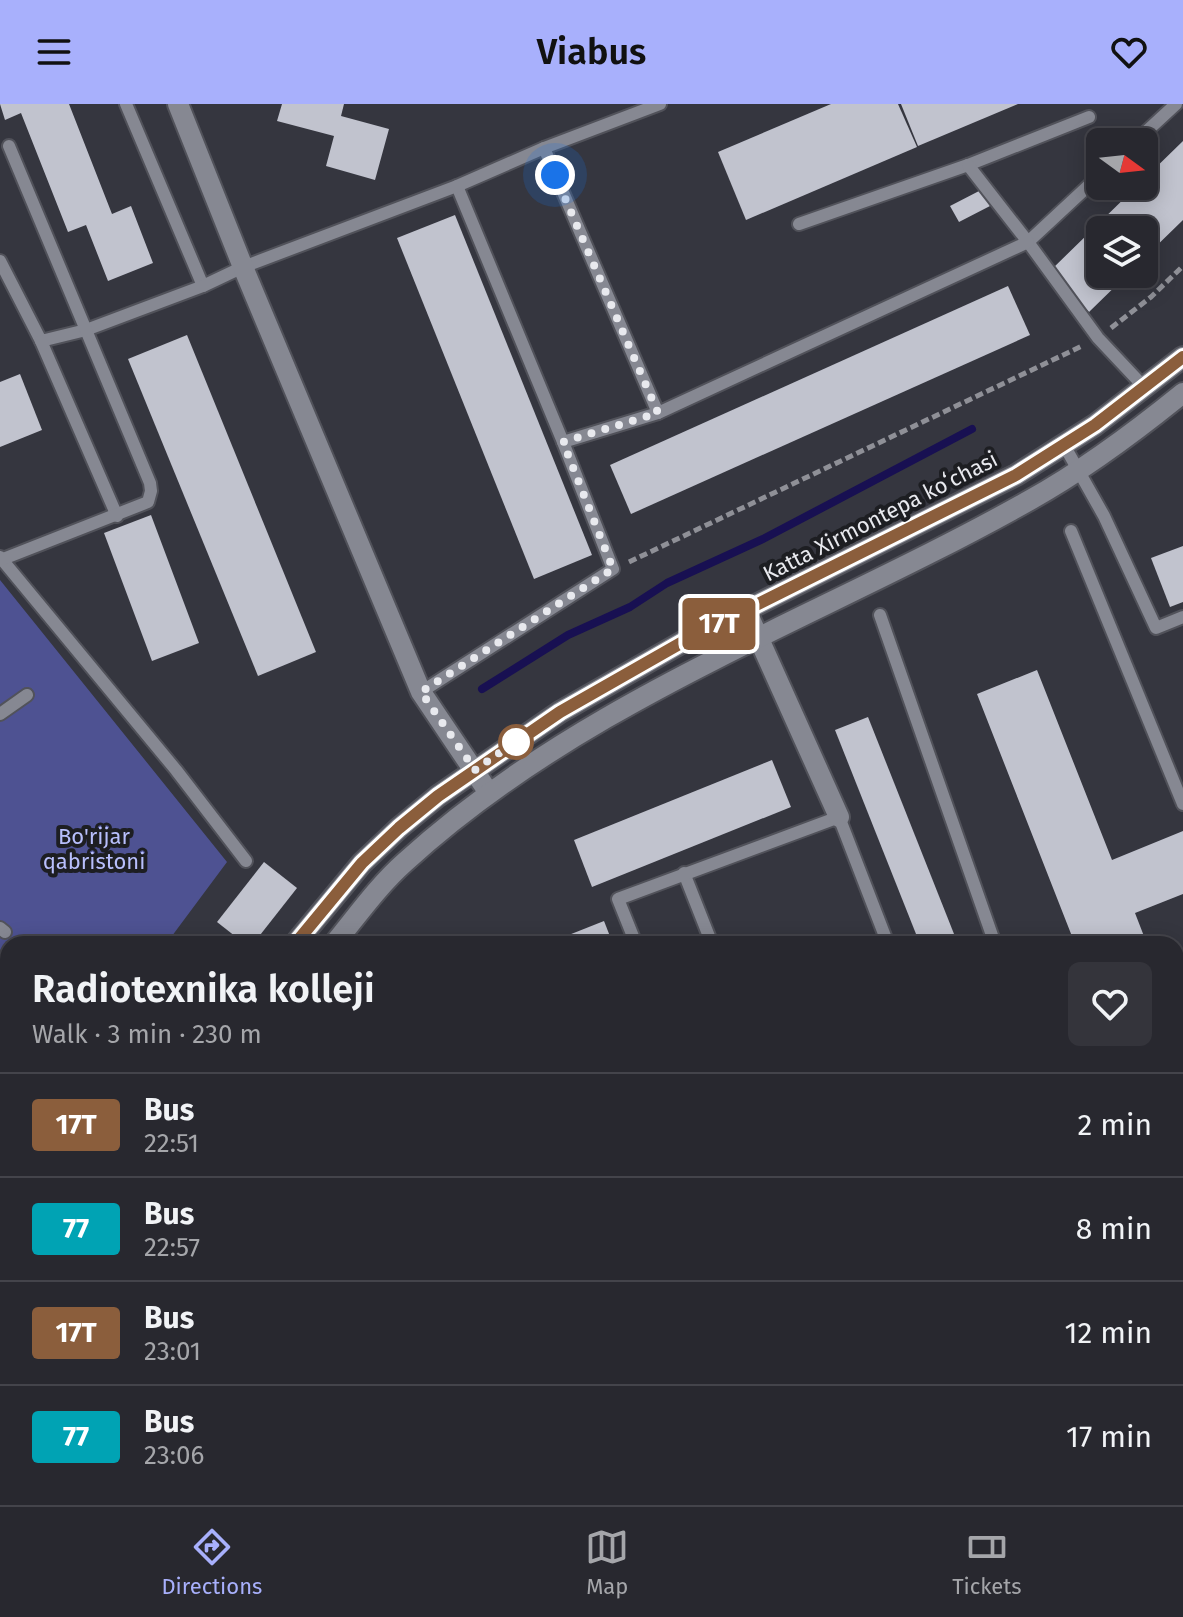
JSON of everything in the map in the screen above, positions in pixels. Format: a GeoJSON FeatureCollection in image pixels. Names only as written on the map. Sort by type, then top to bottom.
{"type":"FeatureCollection","features":[{"type":"Feature","properties":{"kind":"main road"},"geometry":{"type":"LineString","coordinates":[[178,104],[421,692],[489,793]]}},
{"type":"Feature","properties":{"kind":"main road","name":"Katta Xirmontepa koʻchasi"},"geometry":{"type":"LineString","coordinates":[[302,936],[380,845],[438,796],[602,686],[746,610],[988,491],[1064,445],[1183,357]]}},
{"type":"Feature","properties":{"kind":"main road"},"geometry":{"type":"LineString","coordinates":[[341,936],[402,864],[489,793],[620,710],[1029,501],[1078,470],[1183,393]]}},
{"type":"Feature","properties":{"kind":"main road"},"geometry":{"type":"LineString","coordinates":[[746,610],[839,817]]}},
{"type":"Feature","properties":{"kind":"lane"},"geometry":{"type":"LineString","coordinates":[[126,104],[203,286]]}},
{"type":"Feature","properties":{"kind":"lane"},"geometry":{"type":"LineString","coordinates":[[41,341],[86,330],[203,286],[243,267],[457,186],[639,108],[660,104]]}},
{"type":"Feature","properties":{"kind":"lane"},"geometry":{"type":"LineString","coordinates":[[1150,128],[1176,104]]}},
{"type":"Feature","properties":{"kind":"lane"},"geometry":{"type":"LineString","coordinates":[[799,224],[968,165],[1089,117]]}},
{"type":"Feature","properties":{"kind":"lane"},"geometry":{"type":"LineString","coordinates":[[9,146],[151,491],[148,502],[117,516],[2,558],[176,770],[246,861]]}},
{"type":"Feature","properties":{"kind":"lane"},"geometry":{"type":"LineString","coordinates":[[544,148],[658,413]]}},
{"type":"Feature","properties":{"kind":"lane"},"geometry":{"type":"LineString","coordinates":[[968,165],[1098,338],[1145,388]]}},
{"type":"Feature","properties":{"kind":"lane"},"geometry":{"type":"LineString","coordinates":[[421,692],[613,569],[457,186]]}},
{"type":"Feature","properties":{"kind":"lane"},"geometry":{"type":"LineString","coordinates":[[563,442],[658,413],[1028,242],[1086,188]]}},
{"type":"Feature","properties":{"kind":"lane"},"geometry":{"type":"LineString","coordinates":[[0,261],[41,341],[117,516]]}},
{"type":"Feature","properties":{"kind":"lane"},"geometry":{"type":"LineString","coordinates":[[1064,445],[1104,516],[1156,628],[1183,617]]}},
{"type":"Feature","properties":{"kind":"lane"},"geometry":{"type":"LineString","coordinates":[[1071,531],[1183,804]]}},
{"type":"Feature","properties":{"kind":"lane"},"geometry":{"type":"LineString","coordinates":[[880,615],[992,936]]}},
{"type":"Feature","properties":{"kind":"lane"},"geometry":{"type":"LineString","coordinates":[[0,714],[27,695]]}},
{"type":"Feature","properties":{"kind":"lane"},"geometry":{"type":"LineString","coordinates":[[633,936],[618,899],[839,817],[885,936]]}},
{"type":"Feature","properties":{"kind":"lane"},"geometry":{"type":"LineString","coordinates":[[684,873],[709,936]]}},
{"type":"Feature","properties":{"kind":"path"},"geometry":{"type":"LineString","coordinates":[[613,569],[1098,338],[1151,297],[1183,266]]}},
{"type":"Feature","properties":{"kind":"green space","name":"Bo'rijar qabristoni"},"geometry":{"type":"Polygon","coordinates":[[[0,580],[227,862],[172,936],[0,936],[0,580]]]}},
{"type":"Feature","properties":{"kind":"building"},"geometry":{"type":"Polygon","coordinates":[[[0,104],[69,104],[112,214],[131,206],[153,263],[108,281],[86,225],[68,232],[21,113],[5,120],[0,104]]]}},
{"type":"Feature","properties":{"kind":"building"},"geometry":{"type":"Polygon","coordinates":[[[282,104],[344,104],[341,116],[389,129],[375,180],[326,166],[334,136],[277,121],[282,104]]]}},
{"type":"Feature","properties":{"kind":"building"},"geometry":{"type":"Polygon","coordinates":[[[831,104],[898,104],[917,147],[746,220],[718,152],[831,104]]]}},
{"type":"Feature","properties":{"kind":"building"},"geometry":{"type":"Polygon","coordinates":[[[901,104],[1018,104],[918,146],[901,104]]]}},
{"type":"Feature","properties":{"kind":"building"},"geometry":{"type":"Polygon","coordinates":[[[1183,141],[1183,220],[1158,244],[1158,216],[1106,216],[1123,200],[1158,200],[1158,165],[1183,141]]]}},
{"type":"Feature","properties":{"kind":"building"},"geometry":{"type":"Polygon","coordinates":[[[981,190],[990,206],[959,222],[950,206],[981,190]]]}},
{"type":"Feature","properties":{"kind":"building"},"geometry":{"type":"Polygon","coordinates":[[[455,215],[592,555],[534,579],[397,238],[455,215]]]}},
{"type":"Feature","properties":{"kind":"building"},"geometry":{"type":"Polygon","coordinates":[[[1086,236],[1086,288],[1114,288],[1089,312],[1050,271],[1086,236]]]}},
{"type":"Feature","properties":{"kind":"building"},"geometry":{"type":"Polygon","coordinates":[[[1008,286],[1030,335],[631,514],[610,465],[1008,286]]]}},
{"type":"Feature","properties":{"kind":"building"},"geometry":{"type":"Polygon","coordinates":[[[187,335],[316,652],[258,676],[128,359],[187,335]]]}},
{"type":"Feature","properties":{"kind":"building"},"geometry":{"type":"Polygon","coordinates":[[[20,374],[42,430],[0,447],[0,382],[20,374]]]}},
{"type":"Feature","properties":{"kind":"building"},"geometry":{"type":"Polygon","coordinates":[[[151,515],[199,643],[152,661],[104,533],[151,515]]]}},
{"type":"Feature","properties":{"kind":"building"},"geometry":{"type":"Polygon","coordinates":[[[1183,546],[1183,602],[1170,607],[1151,558],[1183,546]]]}},
{"type":"Feature","properties":{"kind":"building"},"geometry":{"type":"Polygon","coordinates":[[[1037,670],[1112,860],[1183,831],[1183,894],[1135,913],[1144,936],[1072,936],[977,694],[1037,670]]]}},
{"type":"Feature","properties":{"kind":"building"},"geometry":{"type":"Polygon","coordinates":[[[868,717],[955,936],[917,936],[835,730],[868,717]]]}},
{"type":"Feature","properties":{"kind":"building"},"geometry":{"type":"Polygon","coordinates":[[[772,760],[791,807],[592,887],[574,840],[772,760]]]}},
{"type":"Feature","properties":{"kind":"building"},"geometry":{"type":"Polygon","coordinates":[[[264,862],[297,888],[259,936],[235,936],[217,922],[264,862]]]}},
{"type":"Feature","properties":{"kind":"building"},"geometry":{"type":"Polygon","coordinates":[[[604,921],[610,936],[566,936],[604,921]]]}},
{"type":"Feature","properties":{"kind":"waterway"},"geometry":{"type":"LineString","coordinates":[[482,689],[568,635],[630,607],[667,583],[763,539],[972,429]]}},
{"type":"Feature","properties":{"kind":"bus line","name":"17T"},"geometry":{"type":"LineString","coordinates":[[301,936],[362,863],[399,828],[438,796],[560,712],[688,639],[988,491],[1095,425],[1183,357]]}},
{"type":"Feature","properties":{"kind":"route"},"geometry":{"type":"LineString","coordinates":[[516,742],[519,739],[475,770],[421,692],[613,569],[563,442],[658,413],[555,175]]}}]}
